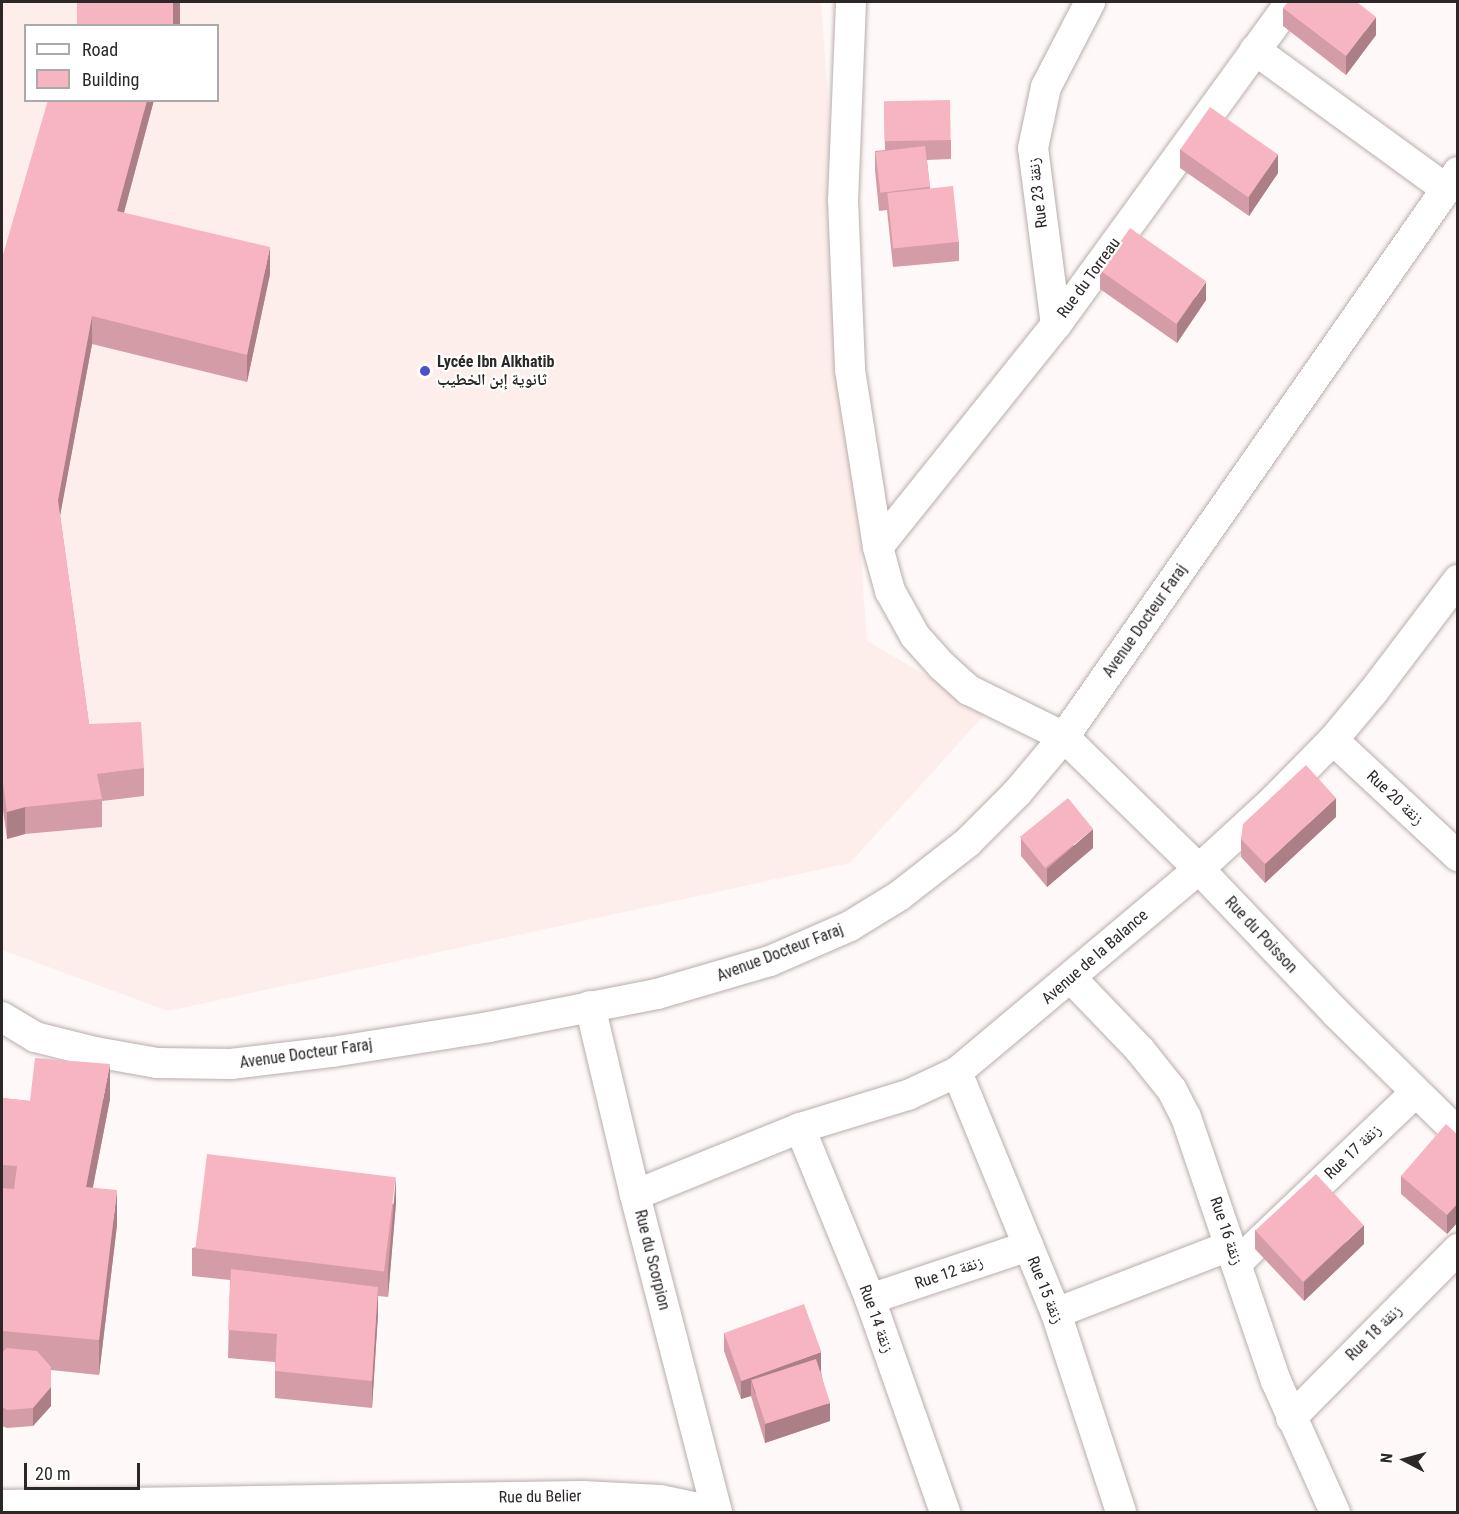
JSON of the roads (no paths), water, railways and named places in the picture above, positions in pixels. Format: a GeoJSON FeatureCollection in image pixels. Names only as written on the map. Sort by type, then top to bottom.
{"type":"FeatureCollection","features":[{"type":"Feature","properties":{"kind":"street","name":"Rue du Poisson"},"geometry":{"type":"LineString","coordinates":[[851,2],[843,200],[846,317],[850,370],[878,547],[890,591],[915,636],[942,666],[969,690],[1064,737],[1199,868],[1415,1093],[1458,1133]]}},
{"type":"Feature","properties":{"kind":"street","name":"Rue 23 زنقة"},"geometry":{"type":"LineString","coordinates":[[1056,325],[1033,148],[1046,87],[1090,2]]}},
{"type":"Feature","properties":{"kind":"street","name":"Rue du Torreau"},"geometry":{"type":"LineString","coordinates":[[878,547],[1056,325],[1291,2]]}},
{"type":"Feature","properties":{"kind":"street"},"geometry":{"type":"LineString","coordinates":[[1255,50],[1452,181]]}},
{"type":"Feature","properties":{"kind":"street","name":"Avenue Docteur Faraj"},"geometry":{"type":"LineString","coordinates":[[2,1017],[35,1036],[95,1052],[157,1063],[231,1064],[343,1051],[489,1027],[708,981],[770,961],[850,926],[899,896],[968,842],[1017,794],[1064,737],[1452,181]]}},
{"type":"Feature","properties":{"kind":"street","name":"Avenue de la Balance"},"geometry":{"type":"LineString","coordinates":[[635,1195],[800,1128],[908,1095],[957,1072],[1071,978],[1275,799],[1333,740],[1453,596]]}},
{"type":"Feature","properties":{"kind":"street","name":"Rue 20 زنقة"},"geometry":{"type":"LineString","coordinates":[[1333,740],[1458,856]]}},
{"type":"Feature","properties":{"kind":"street","name":"Rue 16 زنقة"},"geometry":{"type":"LineString","coordinates":[[1071,978],[1140,1050],[1172,1090],[1186,1117],[1263,1345],[1291,1418],[1335,1512]]}},
{"type":"Feature","properties":{"kind":"street","name":"Rue du Scorpion"},"geometry":{"type":"LineString","coordinates":[[590,1006],[635,1195],[717,1512]]}},
{"type":"Feature","properties":{"kind":"street","name":"Rue 15 زنقة"},"geometry":{"type":"LineString","coordinates":[[957,1072],[1056,1313],[1121,1512]]}},
{"type":"Feature","properties":{"kind":"street","name":"Rue 17 زنقة"},"geometry":{"type":"LineString","coordinates":[[1056,1313],[1234,1254],[1415,1093]]}},
{"type":"Feature","properties":{"kind":"street","name":"Rue 14 زنقة"},"geometry":{"type":"LineString","coordinates":[[800,1128],[870,1299],[945,1512]]}},
{"type":"Feature","properties":{"kind":"street","name":"Rue 12 زنقة"},"geometry":{"type":"LineString","coordinates":[[870,1299],[1028,1246]]}},
{"type":"Feature","properties":{"kind":"street","name":"Rue 18 زنقة"},"geometry":{"type":"LineString","coordinates":[[1291,1418],[1458,1249]]}},
{"type":"Feature","properties":{"kind":"street","name":"Rue du Belier"},"geometry":{"type":"LineString","coordinates":[[2,1505],[88,1509],[157,1508],[583,1496],[660,1500],[717,1512]]}},
{"type":"Feature","properties":{"kind":"place","name":"Lycée Ibn Alkhatib ثانوية إبن الخطيب"},"geometry":{"type":"Point","coordinates":[425,371]}}]}
